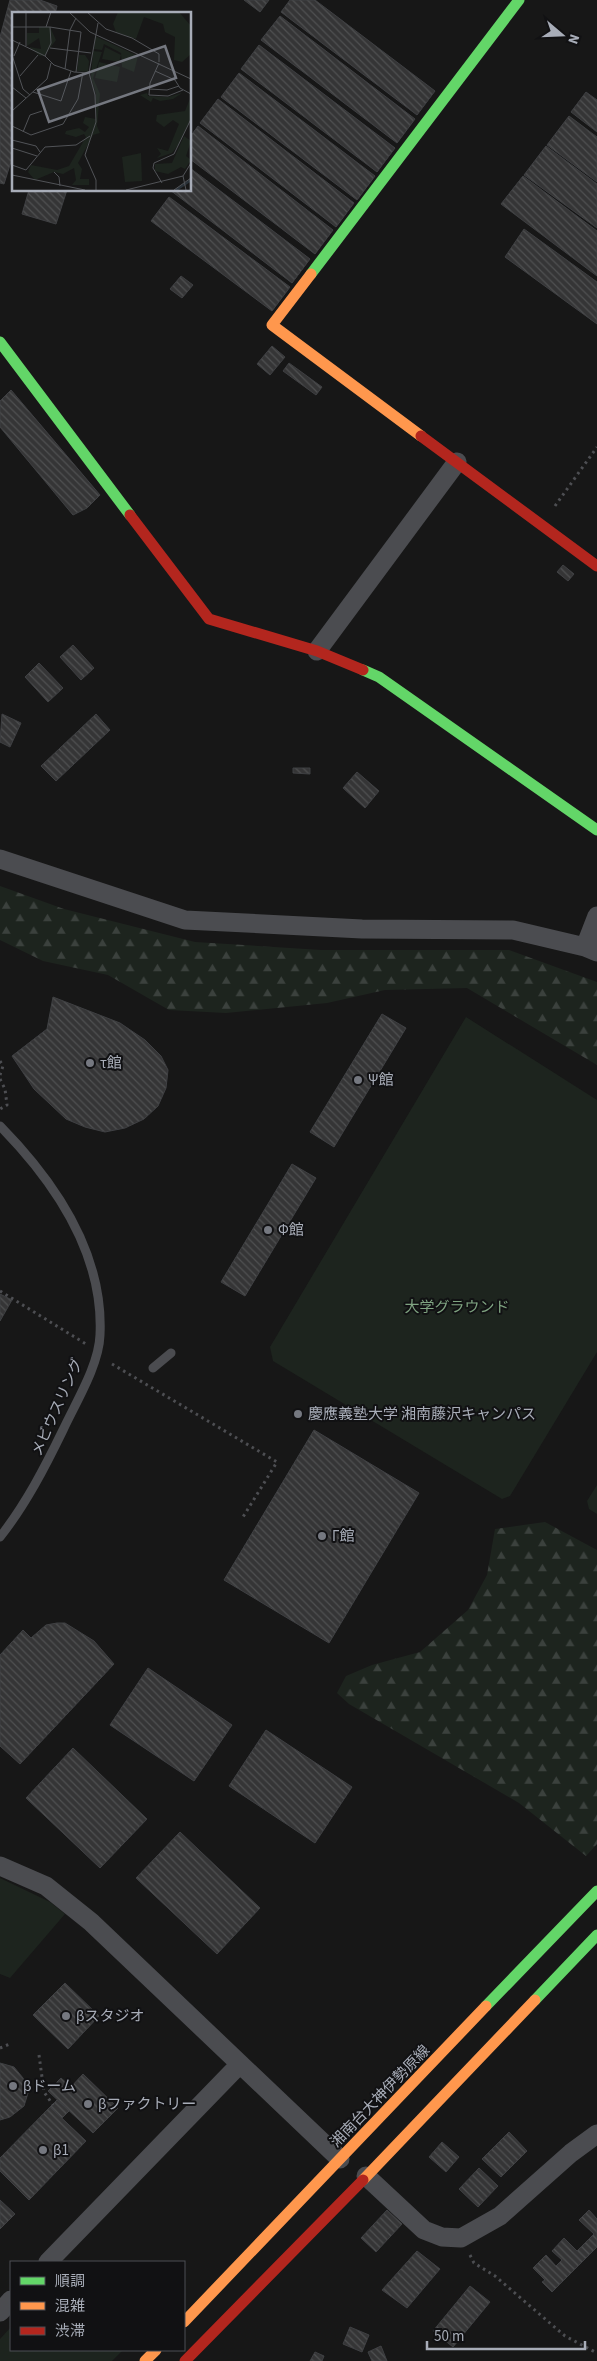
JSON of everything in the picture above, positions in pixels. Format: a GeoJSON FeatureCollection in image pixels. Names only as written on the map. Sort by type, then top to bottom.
{"type":"FeatureCollection","features":[{"type":"Feature","properties":{"kind":"street"},"geometry":{"type":"LineString","coordinates":[[519,0],[272,325],[597,566]]}},
{"type":"Feature","properties":{"kind":"street"},"geometry":{"type":"LineString","coordinates":[[0,342],[210,619],[317,651],[378,677],[597,830]]}},
{"type":"Feature","properties":{"kind":"street"},"geometry":{"type":"LineString","coordinates":[[317,651],[457,462]]}},
{"type":"Feature","properties":{"kind":"street"},"geometry":{"type":"LineString","coordinates":[[0,859],[185,920],[362,929],[513,930],[591,949],[597,916]]}},
{"type":"Feature","properties":{"kind":"street"},"geometry":{"type":"LineString","coordinates":[[0,1866],[46,1886],[70,1904],[340,2159]]}},
{"type":"Feature","properties":{"kind":"street","name":"湘南台大神伊勢原線"},"geometry":{"type":"LineString","coordinates":[[185,2321],[597,1891]]}},
{"type":"Feature","properties":{"kind":"street"},"geometry":{"type":"LineString","coordinates":[[185,2361],[597,1935]]}},
{"type":"Feature","properties":{"kind":"street"},"geometry":{"type":"LineString","coordinates":[[49,2261],[240,2064]]}},
{"type":"Feature","properties":{"kind":"street"},"geometry":{"type":"LineString","coordinates":[[366,2176],[424,2230],[442,2237],[461,2238],[500,2216],[571,2153],[597,2134]]}},
{"type":"Feature","properties":{"kind":"street"},"geometry":{"type":"LineString","coordinates":[[0,2312],[10,2301]]}},
{"type":"Feature","properties":{"kind":"street"},"geometry":{"type":"LineString","coordinates":[[145,2361],[155,2351]]}},
{"type":"Feature","properties":{"kind":"lane","name":"メビウスリング"},"geometry":{"type":"LineString","coordinates":[[0,1126],[58,1196],[82,1237],[97,1282],[100,1336],[88,1378],[41,1475],[1,1533]]}},
{"type":"Feature","properties":{"kind":"lane"},"geometry":{"type":"LineString","coordinates":[[153,1368],[171,1353]]}},
{"type":"Feature","properties":{"kind":"path"},"geometry":{"type":"LineString","coordinates":[[542,525],[597,447]]}},
{"type":"Feature","properties":{"kind":"path"},"geometry":{"type":"LineString","coordinates":[[0,1061],[3,1066],[0,1077],[5,1089],[7,1105],[0,1109]]}},
{"type":"Feature","properties":{"kind":"path"},"geometry":{"type":"LineString","coordinates":[[0,1290],[97,1351]]}},
{"type":"Feature","properties":{"kind":"path"},"geometry":{"type":"LineString","coordinates":[[112,1364],[277,1462],[243,1517]]}},
{"type":"Feature","properties":{"kind":"path"},"geometry":{"type":"LineString","coordinates":[[0,2048],[12,2044]]}},
{"type":"Feature","properties":{"kind":"path"},"geometry":{"type":"LineString","coordinates":[[39,2055],[44,2092],[53,2105]]}},
{"type":"Feature","properties":{"kind":"path"},"geometry":{"type":"LineString","coordinates":[[461,2238],[474,2263],[495,2276],[566,2336],[597,2352]]}},
{"type":"Feature","properties":{"kind":"green space"},"geometry":{"type":"Polygon","coordinates":[[[0,886],[64,909],[195,942],[321,950],[509,950],[597,982],[597,1065],[467,988],[385,990],[327,1003],[226,1013],[169,1010],[108,975],[43,961],[0,940],[0,886]]]}},
{"type":"Feature","properties":{"kind":"green space","name":"大学グラウンド"},"geometry":{"type":"Polygon","coordinates":[[[466,1017],[597,1100],[597,1352],[510,1496],[502,1499],[273,1361],[270,1347],[466,1017]]]}},
{"type":"Feature","properties":{"kind":"green space"},"geometry":{"type":"Polygon","coordinates":[[[597,1485],[597,1514],[589,1509],[587,1501],[597,1485]]]}},
{"type":"Feature","properties":{"kind":"green space"},"geometry":{"type":"Polygon","coordinates":[[[545,1522],[597,1550],[597,1844],[586,1856],[519,1803],[349,1704],[337,1693],[346,1676],[372,1665],[420,1652],[468,1610],[487,1575],[495,1529],[545,1522]]]}},
{"type":"Feature","properties":{"kind":"green space"},"geometry":{"type":"Polygon","coordinates":[[[0,1878],[50,1902],[65,1914],[10,1978],[0,1974],[0,1878]]]}},
{"type":"Feature","properties":{"kind":"green space"},"geometry":{"type":"Polygon","coordinates":[[[10,2328],[10,2351],[122,2351],[112,2361],[0,2361],[0,2339],[10,2328]]]}},
{"type":"Feature","properties":{"kind":"building"},"geometry":{"type":"Polygon","coordinates":[[[10,0],[40,0],[57,6],[56,12],[12,12],[12,158],[4,184],[0,183],[0,37],[10,0]]]}},
{"type":"Feature","properties":{"kind":"building"},"geometry":{"type":"Polygon","coordinates":[[[244,0],[269,0],[260,12],[244,0]]]}},
{"type":"Feature","properties":{"kind":"building"},"geometry":{"type":"Polygon","coordinates":[[[290,0],[315,0],[435,91],[417,115],[281,12],[290,0]]]}},
{"type":"Feature","properties":{"kind":"building"},"geometry":{"type":"Polygon","coordinates":[[[280,16],[415,119],[397,143],[261,40],[280,16]]]}},
{"type":"Feature","properties":{"kind":"building"},"geometry":{"type":"Polygon","coordinates":[[[259,45],[395,148],[377,172],[241,69],[259,45]]]}},
{"type":"Feature","properties":{"kind":"building"},"geometry":{"type":"Polygon","coordinates":[[[239,73],[375,176],[357,200],[221,97],[239,73]]]}},
{"type":"Feature","properties":{"kind":"building"},"geometry":{"type":"Polygon","coordinates":[[[586,92],[597,100],[597,132],[571,112],[586,92]]]}},
{"type":"Feature","properties":{"kind":"building"},"geometry":{"type":"Polygon","coordinates":[[[218,99],[354,203],[336,227],[200,123],[218,99]]]}},
{"type":"Feature","properties":{"kind":"building"},"geometry":{"type":"Polygon","coordinates":[[[569,116],[597,137],[597,182],[547,145],[569,116]]]}},
{"type":"Feature","properties":{"kind":"building"},"geometry":{"type":"Polygon","coordinates":[[[198,126],[333,230],[315,254],[191,160],[191,136],[198,126]]]}},
{"type":"Feature","properties":{"kind":"building"},"geometry":{"type":"Polygon","coordinates":[[[546,146],[597,184],[597,228],[524,175],[546,146]]]}},
{"type":"Feature","properties":{"kind":"building"},"geometry":{"type":"Polygon","coordinates":[[[191,169],[310,259],[292,283],[171,191],[191,191],[191,169]]]}},
{"type":"Feature","properties":{"kind":"building"},"geometry":{"type":"Polygon","coordinates":[[[523,176],[597,231],[597,276],[501,204],[523,176]]]}},
{"type":"Feature","properties":{"kind":"building"},"geometry":{"type":"Polygon","coordinates":[[[29,191],[67,191],[56,224],[22,214],[29,191]]]}},
{"type":"Feature","properties":{"kind":"building"},"geometry":{"type":"Polygon","coordinates":[[[169,197],[290,287],[272,311],[151,221],[169,197]]]}},
{"type":"Feature","properties":{"kind":"building"},"geometry":{"type":"Polygon","coordinates":[[[524,229],[597,282],[597,324],[505,257],[524,229]]]}},
{"type":"Feature","properties":{"kind":"building"},"geometry":{"type":"Polygon","coordinates":[[[181,276],[193,285],[182,298],[170,289],[181,276]]]}},
{"type":"Feature","properties":{"kind":"building"},"geometry":{"type":"Polygon","coordinates":[[[272,346],[285,357],[270,375],[257,364],[272,346]]]}},
{"type":"Feature","properties":{"kind":"building"},"geometry":{"type":"Polygon","coordinates":[[[289,363],[322,387],[316,395],[283,371],[289,363]]]}},
{"type":"Feature","properties":{"kind":"building"},"geometry":{"type":"Polygon","coordinates":[[[11,390],[100,495],[87,508],[73,515],[0,427],[0,401],[11,390]]]}},
{"type":"Feature","properties":{"kind":"building"},"geometry":{"type":"Polygon","coordinates":[[[563,565],[574,574],[568,581],[557,572],[563,565]]]}},
{"type":"Feature","properties":{"kind":"building"},"geometry":{"type":"Polygon","coordinates":[[[73,645],[94,668],[81,680],[60,657],[73,645]]]}},
{"type":"Feature","properties":{"kind":"building"},"geometry":{"type":"Polygon","coordinates":[[[39,663],[63,688],[48,702],[25,677],[39,663]]]}},
{"type":"Feature","properties":{"kind":"building"},"geometry":{"type":"Polygon","coordinates":[[[2,714],[21,723],[10,747],[0,742],[2,714]]]}},
{"type":"Feature","properties":{"kind":"building"},"geometry":{"type":"Polygon","coordinates":[[[96,714],[110,730],[56,781],[41,766],[96,714]]]}},
{"type":"Feature","properties":{"kind":"building"},"geometry":{"type":"Polygon","coordinates":[[[293,768],[310,768],[310,774],[293,773],[293,768]]]}},
{"type":"Feature","properties":{"kind":"building"},"geometry":{"type":"Polygon","coordinates":[[[357,772],[379,791],[365,808],[343,788],[357,772]]]}},
{"type":"Feature","properties":{"kind":"building","name":"τ館"},"geometry":{"type":"Polygon","coordinates":[[[53,997],[120,1023],[145,1040],[161,1056],[168,1070],[166,1088],[158,1106],[144,1119],[125,1128],[105,1132],[85,1127],[66,1119],[34,1089],[12,1056],[47,1029],[53,997]]]}},
{"type":"Feature","properties":{"kind":"building","name":"Ψ館"},"geometry":{"type":"Polygon","coordinates":[[[382,1014],[406,1028],[334,1147],[310,1132],[382,1014]]]}},
{"type":"Feature","properties":{"kind":"building","name":"Φ館"},"geometry":{"type":"Polygon","coordinates":[[[292,1164],[316,1178],[245,1296],[221,1282],[292,1164]]]}},
{"type":"Feature","properties":{"kind":"building"},"geometry":{"type":"Polygon","coordinates":[[[0,1294],[12,1300],[0,1321],[0,1294]]]}},
{"type":"Feature","properties":{"kind":"building","name":"Γ館"},"geometry":{"type":"Polygon","coordinates":[[[314,1430],[419,1493],[329,1643],[224,1580],[314,1430]]]}},
{"type":"Feature","properties":{"kind":"building"},"geometry":{"type":"Polygon","coordinates":[[[65,1623],[94,1641],[114,1664],[20,1764],[0,1746],[0,1655],[23,1630],[31,1638],[46,1625],[65,1623]]]}},
{"type":"Feature","properties":{"kind":"building"},"geometry":{"type":"Polygon","coordinates":[[[148,1668],[232,1725],[194,1781],[110,1725],[148,1668]]]}},
{"type":"Feature","properties":{"kind":"building"},"geometry":{"type":"Polygon","coordinates":[[[266,1730],[352,1787],[315,1843],[229,1786],[266,1730]]]}},
{"type":"Feature","properties":{"kind":"building"},"geometry":{"type":"Polygon","coordinates":[[[73,1748],[147,1819],[100,1868],[26,1798],[73,1748]]]}},
{"type":"Feature","properties":{"kind":"building"},"geometry":{"type":"Polygon","coordinates":[[[180,1832],[260,1908],[217,1954],[136,1878],[180,1832]]]}},
{"type":"Feature","properties":{"kind":"building","name":"βスタジオ"},"geometry":{"type":"Polygon","coordinates":[[[65,1983],[99,2016],[68,2049],[33,2015],[65,1983]]]}},
{"type":"Feature","properties":{"kind":"building","name":"βドーム"},"geometry":{"type":"Polygon","coordinates":[[[0,2063],[14,2067],[23,2078],[28,2093],[24,2106],[10,2117],[0,2120],[0,2063]]]}},
{"type":"Feature","properties":{"kind":"building","name":"βファクトリー"},"geometry":{"type":"Polygon","coordinates":[[[83,2074],[118,2108],[93,2133],[48,2091],[61,2078],[71,2087],[83,2074]]]}},
{"type":"Feature","properties":{"kind":"building"},"geometry":{"type":"Polygon","coordinates":[[[57,2100],[69,2111],[62,2118],[50,2107],[57,2100]]]}},
{"type":"Feature","properties":{"kind":"building","name":"β1"},"geometry":{"type":"Polygon","coordinates":[[[50,2107],[86,2141],[29,2200],[0,2171],[0,2158],[50,2107]]]}},
{"type":"Feature","properties":{"kind":"building"},"geometry":{"type":"Polygon","coordinates":[[[509,2132],[527,2151],[501,2177],[482,2159],[509,2132]]]}},
{"type":"Feature","properties":{"kind":"building"},"geometry":{"type":"Polygon","coordinates":[[[442,2142],[459,2157],[446,2172],[429,2157],[442,2142]]]}},
{"type":"Feature","properties":{"kind":"building"},"geometry":{"type":"Polygon","coordinates":[[[479,2168],[498,2186],[478,2207],[459,2189],[479,2168]]]}},
{"type":"Feature","properties":{"kind":"building"},"geometry":{"type":"Polygon","coordinates":[[[0,2200],[15,2214],[0,2229],[0,2200]]]}},
{"type":"Feature","properties":{"kind":"building"},"geometry":{"type":"Polygon","coordinates":[[[387,2210],[402,2224],[376,2252],[361,2238],[387,2210]]]}},
{"type":"Feature","properties":{"kind":"building"},"geometry":{"type":"Polygon","coordinates":[[[589,2210],[597,2219],[597,2247],[552,2292],[542,2282],[545,2280],[533,2268],[546,2255],[556,2266],[562,2260],[552,2251],[564,2238],[577,2251],[594,2234],[579,2220],[589,2210]]]}},
{"type":"Feature","properties":{"kind":"building"},"geometry":{"type":"Polygon","coordinates":[[[417,2251],[440,2269],[407,2308],[382,2290],[417,2251]]]}},
{"type":"Feature","properties":{"kind":"building"},"geometry":{"type":"Polygon","coordinates":[[[470,2286],[490,2302],[453,2347],[433,2331],[470,2286]]]}},
{"type":"Feature","properties":{"kind":"building"},"geometry":{"type":"Polygon","coordinates":[[[350,2327],[369,2335],[362,2352],[343,2344],[350,2327]]]}},
{"type":"Feature","properties":{"kind":"building"},"geometry":{"type":"Polygon","coordinates":[[[381,2346],[387,2361],[372,2361],[368,2352],[381,2346]]]}},
{"type":"Feature","properties":{"kind":"building"},"geometry":{"type":"Polygon","coordinates":[[[315,2352],[324,2356],[322,2361],[310,2361],[315,2352]]]}},
{"type":"Feature","properties":{"kind":"traffic: fast"},"geometry":{"type":"LineString","coordinates":[[311,274],[519,0]]}},
{"type":"Feature","properties":{"kind":"traffic: fast"},"geometry":{"type":"LineString","coordinates":[[0,342],[130,515]]}},
{"type":"Feature","properties":{"kind":"traffic: fast"},"geometry":{"type":"LineString","coordinates":[[363,670],[379,677],[597,830]]}},
{"type":"Feature","properties":{"kind":"traffic: fast"},"geometry":{"type":"LineString","coordinates":[[486,2006],[597,1891]]}},
{"type":"Feature","properties":{"kind":"traffic: fast"},"geometry":{"type":"LineString","coordinates":[[535,2000],[597,1935]]}},
{"type":"Feature","properties":{"kind":"traffic: slow"},"geometry":{"type":"LineString","coordinates":[[311,274],[272,325],[421,436]]}},
{"type":"Feature","properties":{"kind":"traffic: slow"},"geometry":{"type":"LineString","coordinates":[[363,2180],[535,2000]]}},
{"type":"Feature","properties":{"kind":"traffic: slow"},"geometry":{"type":"LineString","coordinates":[[185,2321],[486,2006]]}},
{"type":"Feature","properties":{"kind":"traffic: slow"},"geometry":{"type":"LineString","coordinates":[[145,2361],[155,2351]]}},
{"type":"Feature","properties":{"kind":"traffic: jam"},"geometry":{"type":"LineString","coordinates":[[421,436],[597,566]]}},
{"type":"Feature","properties":{"kind":"traffic: jam"},"geometry":{"type":"LineString","coordinates":[[130,515],[209,619],[317,651],[363,670]]}},
{"type":"Feature","properties":{"kind":"traffic: jam"},"geometry":{"type":"LineString","coordinates":[[185,2361],[363,2180]]}},
{"type":"Feature","properties":{"kind":"place","name":"τ館"},"geometry":{"type":"Point","coordinates":[90,1063]}},
{"type":"Feature","properties":{"kind":"place","name":"Ψ館"},"geometry":{"type":"Point","coordinates":[358,1080]}},
{"type":"Feature","properties":{"kind":"place","name":"Φ館"},"geometry":{"type":"Point","coordinates":[268,1230]}},
{"type":"Feature","properties":{"kind":"place","name":"慶應義塾大学 湘南藤沢キャンパス"},"geometry":{"type":"Point","coordinates":[298,1414]}},
{"type":"Feature","properties":{"kind":"place","name":"Γ館"},"geometry":{"type":"Point","coordinates":[322,1536]}},
{"type":"Feature","properties":{"kind":"place","name":"βスタジオ"},"geometry":{"type":"Point","coordinates":[66,2016]}},
{"type":"Feature","properties":{"kind":"place","name":"βドーム"},"geometry":{"type":"Point","coordinates":[13,2086]}},
{"type":"Feature","properties":{"kind":"place","name":"βファクトリー"},"geometry":{"type":"Point","coordinates":[88,2104]}},
{"type":"Feature","properties":{"kind":"place","name":"β1"},"geometry":{"type":"Point","coordinates":[43,2150]}}]}
